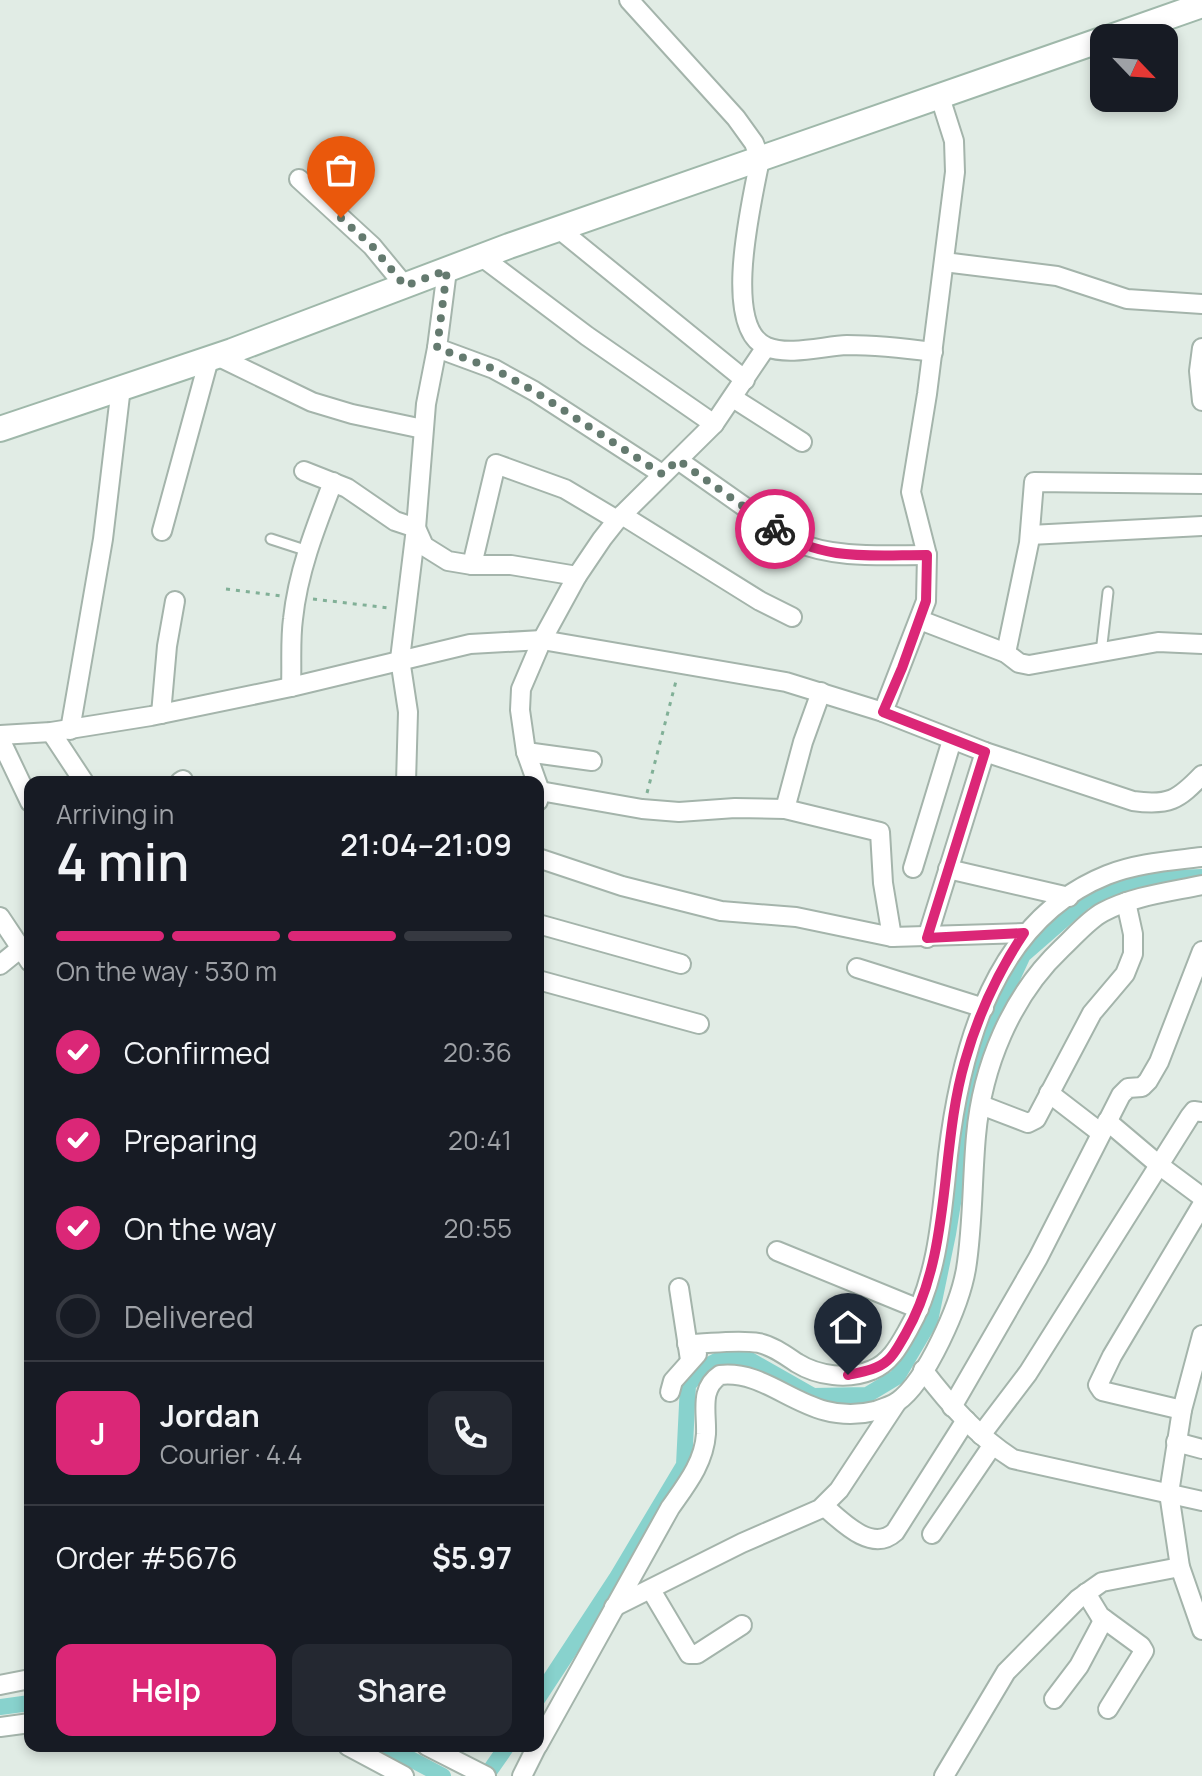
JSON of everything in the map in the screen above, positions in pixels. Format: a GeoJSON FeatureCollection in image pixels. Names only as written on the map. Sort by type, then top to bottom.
{"type":"FeatureCollection","features":[{"type":"Feature","properties":{"kind":"main road"},"geometry":{"type":"LineString","coordinates":[[1148,24],[1202,5]]}},
{"type":"Feature","properties":{"kind":"main road"},"geometry":{"type":"LineString","coordinates":[[0,429],[213,358],[559,229],[1090,45]]}},
{"type":"Feature","properties":{"kind":"street"},"geometry":{"type":"LineString","coordinates":[[629,0],[736,118],[754,143],[760,159],[741,278],[742,303],[754,335],[766,347],[797,350],[879,345],[933,352]]}},
{"type":"Feature","properties":{"kind":"street"},"geometry":{"type":"LineString","coordinates":[[883,712],[920,620],[928,581],[927,555],[911,492],[933,352],[956,157],[940,97]]}},
{"type":"Feature","properties":{"kind":"street"},"geometry":{"type":"LineString","coordinates":[[299,179],[372,246],[405,286]]}},
{"type":"Feature","properties":{"kind":"street"},"geometry":{"type":"LineString","coordinates":[[559,229],[745,380]]}},
{"type":"Feature","properties":{"kind":"street"},"geometry":{"type":"LineString","coordinates":[[482,257],[587,336],[714,424]]}},
{"type":"Feature","properties":{"kind":"street"},"geometry":{"type":"LineString","coordinates":[[944,262],[1057,276],[1127,299],[1202,304]]}},
{"type":"Feature","properties":{"kind":"street"},"geometry":{"type":"LineString","coordinates":[[406,776],[408,712],[400,659],[416,528],[423,429],[447,270]]}},
{"type":"Feature","properties":{"kind":"street"},"geometry":{"type":"LineString","coordinates":[[533,776],[520,710],[521,689],[542,640],[577,576],[620,518],[714,424],[766,347]]}},
{"type":"Feature","properties":{"kind":"street"},"geometry":{"type":"LineString","coordinates":[[437,348],[494,369],[534,391],[662,474]]}},
{"type":"Feature","properties":{"kind":"street"},"geometry":{"type":"LineString","coordinates":[[1202,348],[1199,371],[1202,401]]}},
{"type":"Feature","properties":{"kind":"street"},"geometry":{"type":"LineString","coordinates":[[162,531],[213,358],[312,402],[423,429]]}},
{"type":"Feature","properties":{"kind":"street"},"geometry":{"type":"LineString","coordinates":[[70,730],[103,539],[121,387]]}},
{"type":"Feature","properties":{"kind":"street"},"geometry":{"type":"LineString","coordinates":[[733,398],[802,442]]}},
{"type":"Feature","properties":{"kind":"street"},"geometry":{"type":"LineString","coordinates":[[678,460],[793,541],[808,547],[842,555],[927,555]]}},
{"type":"Feature","properties":{"kind":"street"},"geometry":{"type":"LineString","coordinates":[[472,565],[496,464],[565,489],[792,617]]}},
{"type":"Feature","properties":{"kind":"street"},"geometry":{"type":"LineString","coordinates":[[304,471],[347,488],[395,521],[416,528],[424,546],[448,561],[472,565],[511,565],[577,576]]}},
{"type":"Feature","properties":{"kind":"street"},"geometry":{"type":"LineString","coordinates":[[291,687],[296,598],[308,551],[333,482]]}},
{"type":"Feature","properties":{"kind":"street"},"geometry":{"type":"LineString","coordinates":[[1006,653],[1030,535],[1034,482],[1202,484]]}},
{"type":"Feature","properties":{"kind":"street"},"geometry":{"type":"LineString","coordinates":[[1030,535],[1202,526]]}},
{"type":"Feature","properties":{"kind":"street"},"geometry":{"type":"LineString","coordinates":[[161,714],[167,646],[175,601]]}},
{"type":"Feature","properties":{"kind":"street"},"geometry":{"type":"LineString","coordinates":[[920,620],[1029,665],[1158,642],[1202,644]]}},
{"type":"Feature","properties":{"kind":"street"},"geometry":{"type":"LineString","coordinates":[[24,789],[0,737],[70,730],[161,714],[470,644],[542,640],[757,675],[821,692],[1096,790],[1155,804],[1170,802],[1185,793],[1202,775]]}},
{"type":"Feature","properties":{"kind":"street"},"geometry":{"type":"LineString","coordinates":[[785,809],[803,742],[821,692]]}},
{"type":"Feature","properties":{"kind":"street"},"geometry":{"type":"LineString","coordinates":[[51,732],[80,776]]}},
{"type":"Feature","properties":{"kind":"street"},"geometry":{"type":"LineString","coordinates":[[913,868],[952,740]]}},
{"type":"Feature","properties":{"kind":"street"},"geometry":{"type":"LineString","coordinates":[[526,752],[592,761]]}},
{"type":"Feature","properties":{"kind":"street"},"geometry":{"type":"LineString","coordinates":[[927,938],[985,752]]}},
{"type":"Feature","properties":{"kind":"street"},"geometry":{"type":"LineString","coordinates":[[544,797],[679,812],[735,808],[785,809],[880,832],[883,883],[892,937]]}},
{"type":"Feature","properties":{"kind":"street"},"geometry":{"type":"LineString","coordinates":[[688,1352],[707,1344],[758,1343],[777,1350],[814,1372],[848,1375],[872,1370],[888,1360],[919,1309],[938,1236],[964,1063],[995,980],[1024,933],[1044,914],[1106,876],[1150,863],[1202,857]]}},
{"type":"Feature","properties":{"kind":"street"},"geometry":{"type":"LineString","coordinates":[[544,860],[622,886],[721,911],[796,917],[892,937],[1024,933]]}},
{"type":"Feature","properties":{"kind":"street"},"geometry":{"type":"LineString","coordinates":[[948,869],[1069,897]]}},
{"type":"Feature","properties":{"kind":"street"},"geometry":{"type":"LineString","coordinates":[[614,1607],[824,1506],[839,1490],[897,1402],[923,1370],[948,1327],[963,1284],[981,1105],[993,1058],[1009,1017],[1047,962],[1101,913],[1126,902],[1202,885]]}},
{"type":"Feature","properties":{"kind":"street"},"geometry":{"type":"LineString","coordinates":[[981,1105],[1031,1123],[1036,1119],[1092,1013],[1125,974],[1133,954],[1133,934],[1126,902]]}},
{"type":"Feature","properties":{"kind":"street"},"geometry":{"type":"LineString","coordinates":[[0,917],[24,953]]}},
{"type":"Feature","properties":{"kind":"street"},"geometry":{"type":"LineString","coordinates":[[544,926],[681,964]]}},
{"type":"Feature","properties":{"kind":"street"},"geometry":{"type":"LineString","coordinates":[[824,1506],[844,1524],[872,1540],[888,1539],[895,1532],[1121,1095],[1128,1088],[1142,1087],[1154,1072],[1202,951]]}},
{"type":"Feature","properties":{"kind":"street"},"geometry":{"type":"LineString","coordinates":[[0,965],[24,955]]}},
{"type":"Feature","properties":{"kind":"street"},"geometry":{"type":"LineString","coordinates":[[857,968],[984,1008]]}},
{"type":"Feature","properties":{"kind":"street"},"geometry":{"type":"LineString","coordinates":[[544,982],[699,1024]]}},
{"type":"Feature","properties":{"kind":"street"},"geometry":{"type":"LineString","coordinates":[[1049,1093],[1104,1127],[1202,1197]]}},
{"type":"Feature","properties":{"kind":"street"},"geometry":{"type":"LineString","coordinates":[[932,1534],[1028,1373],[1190,1116],[1194,1111],[1202,1112]]}},
{"type":"Feature","properties":{"kind":"street"},"geometry":{"type":"LineString","coordinates":[[1182,1410],[1102,1391],[1098,1385],[1202,1205]]}},
{"type":"Feature","properties":{"kind":"street"},"geometry":{"type":"LineString","coordinates":[[777,1251],[919,1309]]}},
{"type":"Feature","properties":{"kind":"street"},"geometry":{"type":"LineString","coordinates":[[670,1392],[688,1352],[679,1288]]}},
{"type":"Feature","properties":{"kind":"street"},"geometry":{"type":"LineString","coordinates":[[1201,1338],[1182,1410],[1169,1493],[1180,1567],[1202,1630]]}},
{"type":"Feature","properties":{"kind":"street"},"geometry":{"type":"LineString","coordinates":[[923,1370],[959,1413],[1013,1459],[1202,1501]]}},
{"type":"Feature","properties":{"kind":"street"},"geometry":{"type":"LineString","coordinates":[[544,1734],[670,1508],[695,1471],[705,1443],[706,1390],[713,1379],[720,1375],[743,1375],[822,1412],[861,1413],[897,1402]]}},
{"type":"Feature","properties":{"kind":"street"},"geometry":{"type":"LineString","coordinates":[[1176,1442],[1202,1449]]}},
{"type":"Feature","properties":{"kind":"street"},"geometry":{"type":"LineString","coordinates":[[645,1553],[656,1588],[689,1654],[697,1654],[742,1625]]}},
{"type":"Feature","properties":{"kind":"street"},"geometry":{"type":"LineString","coordinates":[[944,1776],[1006,1672],[1086,1593],[1102,1582],[1115,1578],[1180,1567]]}},
{"type":"Feature","properties":{"kind":"street"},"geometry":{"type":"LineString","coordinates":[[1086,1593],[1104,1619],[1144,1651],[1108,1709]]}},
{"type":"Feature","properties":{"kind":"street"},"geometry":{"type":"LineString","coordinates":[[1054,1699],[1079,1666],[1104,1619]]}},
{"type":"Feature","properties":{"kind":"street"},"geometry":{"type":"LineString","coordinates":[[0,1685],[24,1680]]}},
{"type":"Feature","properties":{"kind":"street"},"geometry":{"type":"LineString","coordinates":[[0,1727],[24,1724]]}},
{"type":"Feature","properties":{"kind":"street"},"geometry":{"type":"LineString","coordinates":[[359,1752],[404,1776]]}},
{"type":"Feature","properties":{"kind":"street"},"geometry":{"type":"LineString","coordinates":[[439,1752],[486,1776]]}},
{"type":"Feature","properties":{"kind":"street"},"geometry":{"type":"LineString","coordinates":[[522,1776],[534,1752]]}},
{"type":"Feature","properties":{"kind":"lane"},"geometry":{"type":"LineString","coordinates":[[271,539],[308,551]]}},
{"type":"Feature","properties":{"kind":"lane"},"geometry":{"type":"LineString","coordinates":[[1101,653],[1108,592]]}},
{"type":"Feature","properties":{"kind":"path"},"geometry":{"type":"LineString","coordinates":[[226,589],[404,610]]}},
{"type":"Feature","properties":{"kind":"path"},"geometry":{"type":"LineString","coordinates":[[642,809],[681,662]]}},
{"type":"Feature","properties":{"kind":"waterway"},"geometry":{"type":"LineString","coordinates":[[544,1689],[616,1579],[684,1465],[688,1385],[703,1368],[720,1359],[748,1359],[813,1396],[867,1395],[897,1377],[930,1321],[948,1234],[977,1054],[1023,955],[1085,901],[1150,879],[1202,877]]}},
{"type":"Feature","properties":{"kind":"waterway"},"geometry":{"type":"LineString","coordinates":[[0,1707],[24,1704]]}},
{"type":"Feature","properties":{"kind":"waterway"},"geometry":{"type":"LineString","coordinates":[[397,1752],[443,1776]]}},
{"type":"Feature","properties":{"kind":"waterway"},"geometry":{"type":"LineString","coordinates":[[491,1769],[503,1752]]}},
{"type":"Feature","properties":{"kind":"way so far"},"geometry":{"type":"LineString","coordinates":[[341,218],[372,246],[405,286],[447,270],[437,348],[494,369],[534,391],[662,474],[678,460],[775,529]]}},
{"type":"Feature","properties":{"kind":"route"},"geometry":{"type":"LineString","coordinates":[[775,529],[793,541],[823,552],[842,555],[927,555],[926,601],[883,712],[985,752],[927,938],[1024,933],[995,980],[964,1063],[938,1236],[919,1309],[888,1360],[872,1370],[848,1375]]}}]}
